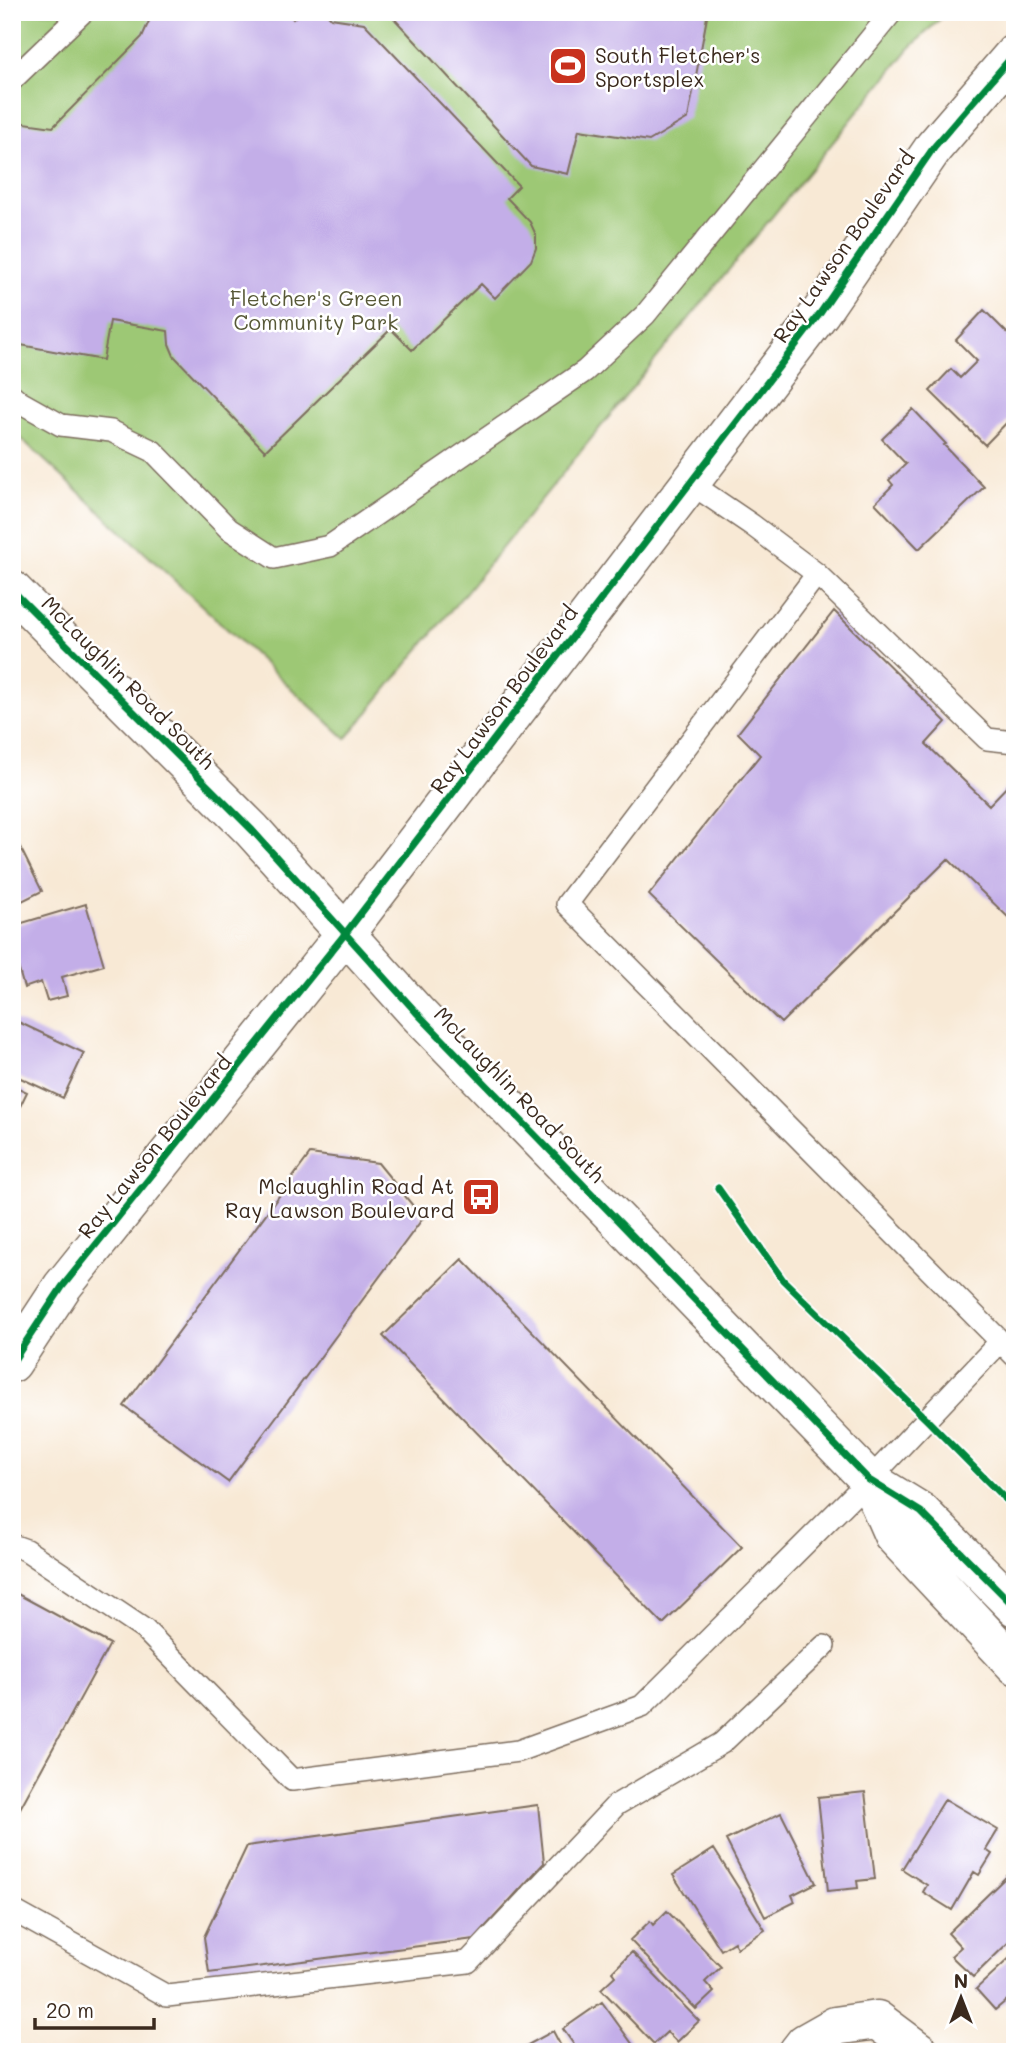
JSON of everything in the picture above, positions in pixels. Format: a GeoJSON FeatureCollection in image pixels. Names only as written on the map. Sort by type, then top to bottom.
{"type":"FeatureCollection","features":[{"type":"Feature","properties":{"kind":"street","name":"Ray Lawson Boulevard"},"geometry":{"type":"LineString","coordinates":[[12,1363],[62,1287],[345,934],[821,312],[934,147],[1015,52]]}},
{"type":"Feature","properties":{"kind":"street","name":"McLaughlin Road South"},"geometry":{"type":"LineString","coordinates":[[12,590],[252,830],[416,1012],[869,1480],[921,1511],[1015,1607]]}},
{"type":"Feature","properties":{"kind":"street","name":"McLaughlin Road South"},"geometry":{"type":"LineString","coordinates":[[869,1480],[893,1535],[1015,1665]]}},
{"type":"Feature","properties":{"kind":"street"},"geometry":{"type":"LineString","coordinates":[[798,2052],[805,2043],[835,2026],[877,2020],[920,2052]]}},
{"type":"Feature","properties":{"kind":"lane"},"geometry":{"type":"LineString","coordinates":[[12,80],[83,12]]}},
{"type":"Feature","properties":{"kind":"lane"},"geometry":{"type":"LineString","coordinates":[[12,395],[61,425],[111,431],[153,451],[229,529],[274,558],[330,546],[585,371],[645,315],[892,12]]}},
{"type":"Feature","properties":{"kind":"lane"},"geometry":{"type":"LineString","coordinates":[[690,484],[752,525],[817,574],[987,738],[1015,743]]}},
{"type":"Feature","properties":{"kind":"lane"},"geometry":{"type":"LineString","coordinates":[[12,1545],[26,1550],[145,1630],[292,1780],[518,1751],[642,1706],[869,1480],[1007,1349],[567,904],[817,574]]}},
{"type":"Feature","properties":{"kind":"lane"},"geometry":{"type":"LineString","coordinates":[[12,1910],[167,1996],[468,1962],[616,1805],[722,1743],[824,1646]]}},
{"type":"Feature","properties":{"kind":"green space","name":"Fletcher's Green Community Park"},"geometry":{"type":"Polygon","coordinates":[[[12,12],[947,12],[909,49],[346,739],[12,430],[12,12]]]}},
{"type":"Feature","properties":{"kind":"building"},"geometry":{"type":"Polygon","coordinates":[[[153,12],[287,12],[293,19],[300,12],[326,12],[331,18],[364,23],[519,186],[507,198],[530,222],[536,235],[536,248],[531,261],[495,298],[481,284],[412,350],[391,329],[265,451],[174,356],[168,331],[110,321],[103,360],[15,344],[21,315],[12,314],[12,207],[18,201],[12,195],[12,143],[18,122],[53,127],[142,37],[153,12]]]}},
{"type":"Feature","properties":{"kind":"building","name":"South Fletcher's Sportsplex"},"geometry":{"type":"Polygon","coordinates":[[[388,12],[708,12],[688,118],[649,141],[579,130],[568,174],[531,166],[388,12]]]}},
{"type":"Feature","properties":{"kind":"building"},"geometry":{"type":"Polygon","coordinates":[[[984,310],[1015,341],[1015,414],[985,445],[930,391],[951,369],[960,378],[977,361],[956,340],[984,310]]]}},
{"type":"Feature","properties":{"kind":"building"},"geometry":{"type":"Polygon","coordinates":[[[913,409],[984,487],[919,549],[875,503],[893,485],[889,480],[906,464],[882,439],[913,409]]]}},
{"type":"Feature","properties":{"kind":"building"},"geometry":{"type":"Polygon","coordinates":[[[834,611],[946,722],[926,744],[989,805],[1015,778],[1015,924],[948,859],[781,1023],[649,895],[760,755],[738,733],[834,611]]]}},
{"type":"Feature","properties":{"kind":"building"},"geometry":{"type":"Polygon","coordinates":[[[20,847],[42,891],[12,906],[12,851],[20,847]]]}},
{"type":"Feature","properties":{"kind":"building"},"geometry":{"type":"Polygon","coordinates":[[[86,904],[104,965],[62,977],[67,996],[47,1001],[41,982],[24,988],[17,963],[12,964],[12,926],[86,904]]]}},
{"type":"Feature","properties":{"kind":"building"},"geometry":{"type":"Polygon","coordinates":[[[12,1019],[84,1053],[63,1098],[12,1074],[12,1019]]]}},
{"type":"Feature","properties":{"kind":"building"},"geometry":{"type":"Polygon","coordinates":[[[12,1085],[27,1092],[12,1123],[12,1085]]]}},
{"type":"Feature","properties":{"kind":"building"},"geometry":{"type":"Polygon","coordinates":[[[310,1154],[378,1163],[423,1218],[228,1482],[124,1406],[310,1154]]]}},
{"type":"Feature","properties":{"kind":"building"},"geometry":{"type":"Polygon","coordinates":[[[462,1259],[742,1547],[663,1624],[383,1336],[462,1259]]]}},
{"type":"Feature","properties":{"kind":"building"},"geometry":{"type":"Polygon","coordinates":[[[12,1591],[110,1644],[12,1823],[12,1591]]]}},
{"type":"Feature","properties":{"kind":"building"},"geometry":{"type":"Polygon","coordinates":[[[865,1792],[875,1879],[857,1881],[858,1888],[828,1891],[818,1797],[865,1792]]]}},
{"type":"Feature","properties":{"kind":"building"},"geometry":{"type":"Polygon","coordinates":[[[945,1799],[998,1830],[986,1850],[992,1854],[979,1875],[974,1872],[952,1910],[923,1892],[927,1885],[902,1869],[945,1799]]]}},
{"type":"Feature","properties":{"kind":"building"},"geometry":{"type":"Polygon","coordinates":[[[538,1805],[544,1863],[474,1939],[209,1973],[204,1937],[247,1846],[538,1805]]]}},
{"type":"Feature","properties":{"kind":"building"},"geometry":{"type":"Polygon","coordinates":[[[781,1813],[816,1883],[792,1895],[795,1902],[765,1917],[726,1840],[781,1813]]]}},
{"type":"Feature","properties":{"kind":"building"},"geometry":{"type":"Polygon","coordinates":[[[714,1849],[765,1930],[737,1948],[734,1942],[721,1950],[673,1875],[714,1849]]]}},
{"type":"Feature","properties":{"kind":"building"},"geometry":{"type":"Polygon","coordinates":[[[1007,1876],[1015,1884],[1015,1936],[973,1977],[951,1956],[961,1947],[948,1933],[1007,1876]]]}},
{"type":"Feature","properties":{"kind":"building"},"geometry":{"type":"Polygon","coordinates":[[[667,1911],[721,1967],[705,1982],[714,1992],[696,2009],[630,1940],[650,1921],[653,1925],[667,1911]]]}},
{"type":"Feature","properties":{"kind":"building"},"geometry":{"type":"Polygon","coordinates":[[[632,1952],[699,2021],[677,2042],[667,2032],[654,2044],[601,1989],[615,1976],[612,1972],[632,1952]]]}},
{"type":"Feature","properties":{"kind":"building"},"geometry":{"type":"Polygon","coordinates":[[[1015,1953],[1015,2008],[1007,2000],[995,2010],[976,1989],[1015,1953]]]}},
{"type":"Feature","properties":{"kind":"building"},"geometry":{"type":"Polygon","coordinates":[[[602,2002],[638,2052],[579,2052],[563,2029],[602,2002]]]}},
{"type":"Feature","properties":{"kind":"building"},"geometry":{"type":"Polygon","coordinates":[[[553,2031],[564,2052],[515,2052],[553,2031]]]}},
{"type":"Feature","properties":{"kind":"cycle path"},"geometry":{"type":"LineString","coordinates":[[12,1363],[62,1287],[345,934],[821,312],[934,147],[1015,53]]}},
{"type":"Feature","properties":{"kind":"cycle path"},"geometry":{"type":"LineString","coordinates":[[12,590],[252,830],[416,1012],[869,1480],[921,1512],[1015,1607]]}},
{"type":"Feature","properties":{"kind":"cycle path"},"geometry":{"type":"LineString","coordinates":[[718,1188],[783,1280],[1015,1509]]}},
{"type":"Feature","properties":{"kind":"place","name":"South Fletcher's Sportsplex"},"geometry":{"type":"Point","coordinates":[568,66]}},
{"type":"Feature","properties":{"kind":"place","name":"Mclaughlin Road At Ray Lawson Boulevard"},"geometry":{"type":"Point","coordinates":[481,1197]}}]}
